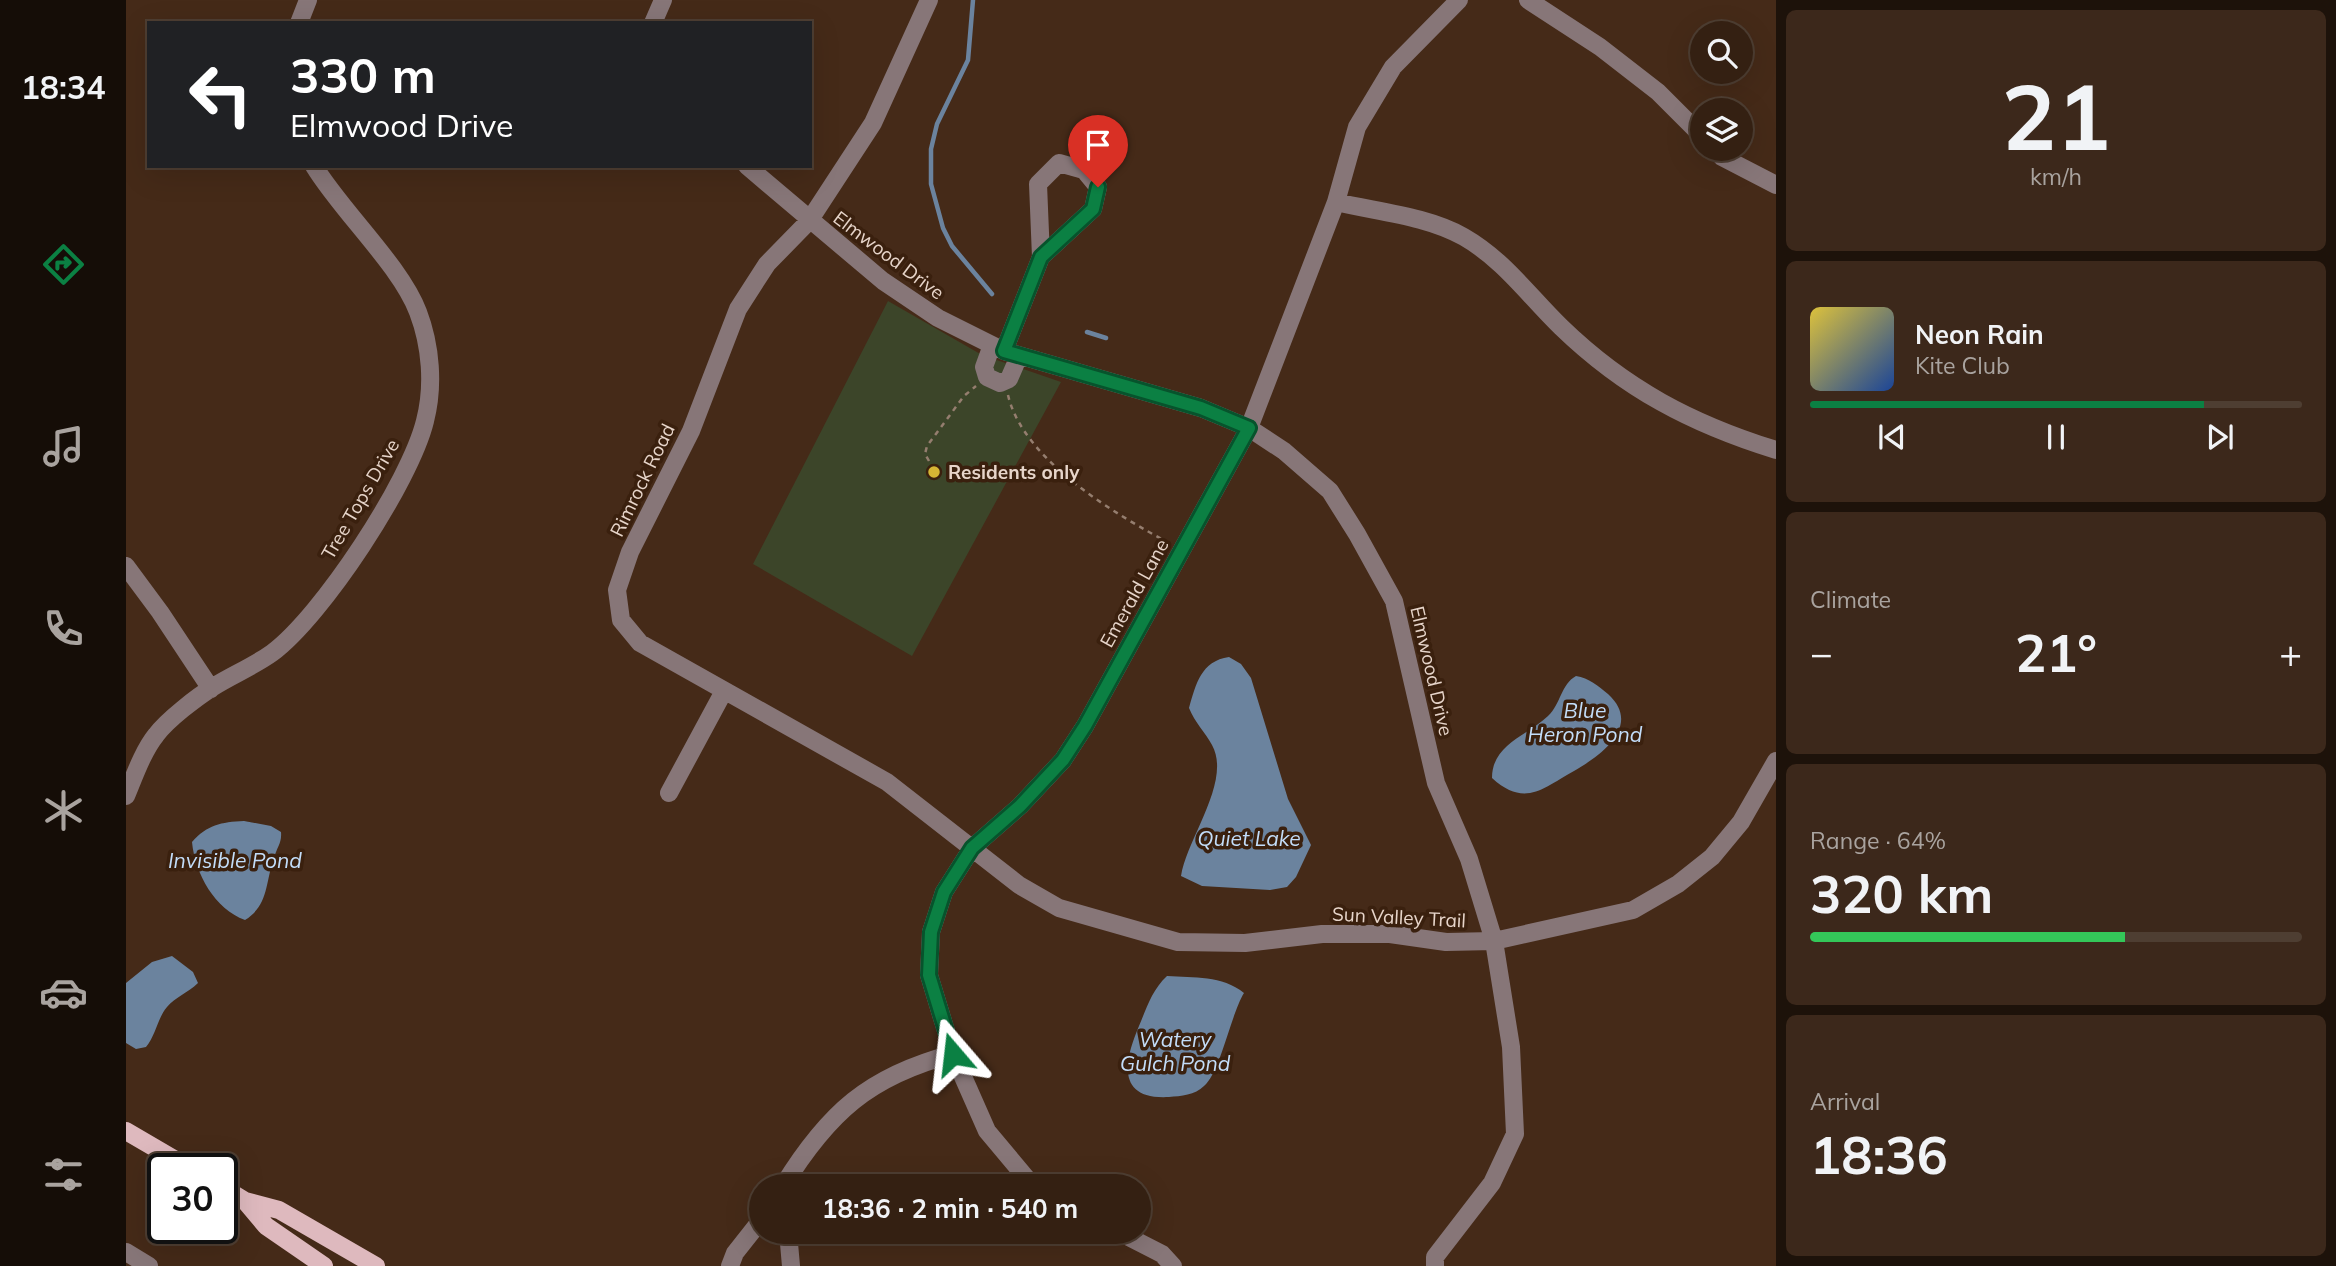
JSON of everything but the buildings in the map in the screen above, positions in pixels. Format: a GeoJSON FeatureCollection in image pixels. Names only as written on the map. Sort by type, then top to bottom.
{"type":"FeatureCollection","features":[{"type":"Feature","properties":{"kind":"main road"},"geometry":{"type":"LineString","coordinates":[[126,1131],[164,1153]]}},
{"type":"Feature","properties":{"kind":"main road"},"geometry":{"type":"LineString","coordinates":[[238,1197],[275,1208],[376,1266]]}},
{"type":"Feature","properties":{"kind":"main road"},"geometry":{"type":"LineString","coordinates":[[245,1201],[265,1226],[324,1266]]}},
{"type":"Feature","properties":{"kind":"street"},"geometry":{"type":"LineString","coordinates":[[300,21],[308,0]]}},
{"type":"Feature","properties":{"kind":"street"},"geometry":{"type":"LineString","coordinates":[[654,21],[663,0]]}},
{"type":"Feature","properties":{"kind":"street","name":"Rimrock Road"},"geometry":{"type":"LineString","coordinates":[[929,0],[873,122],[809,220],[767,264],[738,309],[691,431],[630,552],[617,590],[621,620],[639,643],[887,782],[972,848]]}},
{"type":"Feature","properties":{"kind":"street","name":"Emerald Lane"},"geometry":{"type":"LineString","coordinates":[[1022,1174],[987,1131],[953,1054],[929,975],[931,932],[944,892],[972,848],[1020,806],[1063,760],[1085,726],[1249,428],[1336,202],[1357,127],[1393,68],[1459,0]]}},
{"type":"Feature","properties":{"kind":"street"},"geometry":{"type":"LineString","coordinates":[[1528,0],[1600,47],[1658,92],[1690,124]]}},
{"type":"Feature","properties":{"kind":"street"},"geometry":{"type":"LineString","coordinates":[[1731,161],[1776,185]]}},
{"type":"Feature","properties":{"kind":"street"},"geometry":{"type":"LineString","coordinates":[[1001,364],[1041,257],[1038,184],[1059,163],[1084,170],[1098,187],[1093,209],[1041,257]]}},
{"type":"Feature","properties":{"kind":"street","name":"Tree Tops Drive"},"geometry":{"type":"LineString","coordinates":[[126,796],[155,735],[211,688],[272,653],[313,616],[365,538],[402,474],[425,422],[431,365],[418,311],[388,264],[333,196],[315,168]]}},
{"type":"Feature","properties":{"kind":"street","name":"Elmwood Drive"},"geometry":{"type":"LineString","coordinates":[[749,168],[883,281],[1001,364],[1201,408],[1249,428],[1284,450],[1330,491],[1394,601],[1436,783],[1469,859],[1494,941],[1511,1047],[1515,1134],[1492,1183],[1435,1257],[1435,1266]]}},
{"type":"Feature","properties":{"kind":"street"},"geometry":{"type":"LineString","coordinates":[[1336,202],[1436,224],[1464,237],[1495,258],[1526,287],[1560,326],[1637,388],[1687,419],[1776,450]]}},
{"type":"Feature","properties":{"kind":"street"},"geometry":{"type":"LineString","coordinates":[[126,566],[211,688]]}},
{"type":"Feature","properties":{"kind":"street"},"geometry":{"type":"LineString","coordinates":[[669,793],[724,691]]}},
{"type":"Feature","properties":{"kind":"street","name":"Sun Valley Trail"},"geometry":{"type":"LineString","coordinates":[[972,848],[1018,885],[1059,908],[1178,942],[1245,943],[1322,934],[1390,934],[1446,942],[1494,941],[1633,910],[1678,884],[1712,857],[1741,822],[1776,761]]}},
{"type":"Feature","properties":{"kind":"street"},"geometry":{"type":"LineString","coordinates":[[791,1174],[822,1130],[862,1091],[913,1064],[953,1054]]}},
{"type":"Feature","properties":{"kind":"street"},"geometry":{"type":"LineString","coordinates":[[730,1266],[735,1252],[749,1235]]}},
{"type":"Feature","properties":{"kind":"street"},"geometry":{"type":"LineString","coordinates":[[789,1244],[791,1266]]}},
{"type":"Feature","properties":{"kind":"street"},"geometry":{"type":"LineString","coordinates":[[1142,1244],[1162,1254],[1173,1266]]}},
{"type":"Feature","properties":{"kind":"street"},"geometry":{"type":"LineString","coordinates":[[126,1252],[149,1266]]}},
{"type":"Feature","properties":{"kind":"path"},"geometry":{"type":"LineString","coordinates":[[929,460],[925,454],[928,446],[948,416],[964,396],[1001,364],[1019,424],[1056,465],[1127,522],[1182,550]]}},
{"type":"Feature","properties":{"kind":"green space"},"geometry":{"type":"Polygon","coordinates":[[[888,301],[982,355],[1061,382],[912,656],[753,564],[888,301]]]}},
{"type":"Feature","properties":{"kind":"water","name":"Quiet Lake"},"geometry":{"type":"Polygon","coordinates":[[[1229,657],[1241,664],[1251,678],[1288,799],[1311,845],[1296,877],[1287,887],[1270,890],[1202,886],[1181,876],[1213,792],[1217,759],[1212,745],[1189,708],[1201,675],[1212,663],[1229,657]]]}},
{"type":"Feature","properties":{"kind":"water","name":"Blue Heron Pond"},"geometry":{"type":"Polygon","coordinates":[[[1576,676],[1597,685],[1618,706],[1621,717],[1614,739],[1595,757],[1543,789],[1524,793],[1504,787],[1492,778],[1498,757],[1512,742],[1548,716],[1567,684],[1576,676]]]}},
{"type":"Feature","properties":{"kind":"water","name":"Invisible Pond"},"geometry":{"type":"Polygon","coordinates":[[[244,821],[271,826],[281,832],[265,893],[258,908],[245,920],[224,908],[208,889],[197,866],[192,842],[215,826],[244,821]]]}},
{"type":"Feature","properties":{"kind":"water"},"geometry":{"type":"Polygon","coordinates":[[[172,956],[193,972],[198,983],[170,1004],[146,1047],[136,1049],[126,1043],[126,983],[152,962],[172,956]]]}},
{"type":"Feature","properties":{"kind":"water","name":"Watery Gulch Pond"},"geometry":{"type":"Polygon","coordinates":[[[1167,976],[1217,980],[1244,993],[1210,1079],[1196,1091],[1169,1097],[1140,1092],[1132,1085],[1128,1076],[1134,1039],[1147,1006],[1157,987],[1167,976]]]}},
{"type":"Feature","properties":{"kind":"waterway"},"geometry":{"type":"LineString","coordinates":[[973,0],[968,60],[937,124],[931,149],[931,184],[943,228],[952,246],[992,294]]}},
{"type":"Feature","properties":{"kind":"waterway"},"geometry":{"type":"LineString","coordinates":[[1087,332],[1106,338]]}},
{"type":"Feature","properties":{"kind":"place","name":"Residents only"},"geometry":{"type":"Point","coordinates":[934,472]}},
{"type":"Feature","properties":{"kind":"route"},"geometry":{"type":"LineString","coordinates":[[953,1054],[929,975],[931,932],[944,892],[972,848],[1020,806],[1063,760],[1085,726],[1249,428],[1201,408],[1142,390],[1092,379],[1004,351],[1041,257],[1093,209],[1098,187]]}}]}
